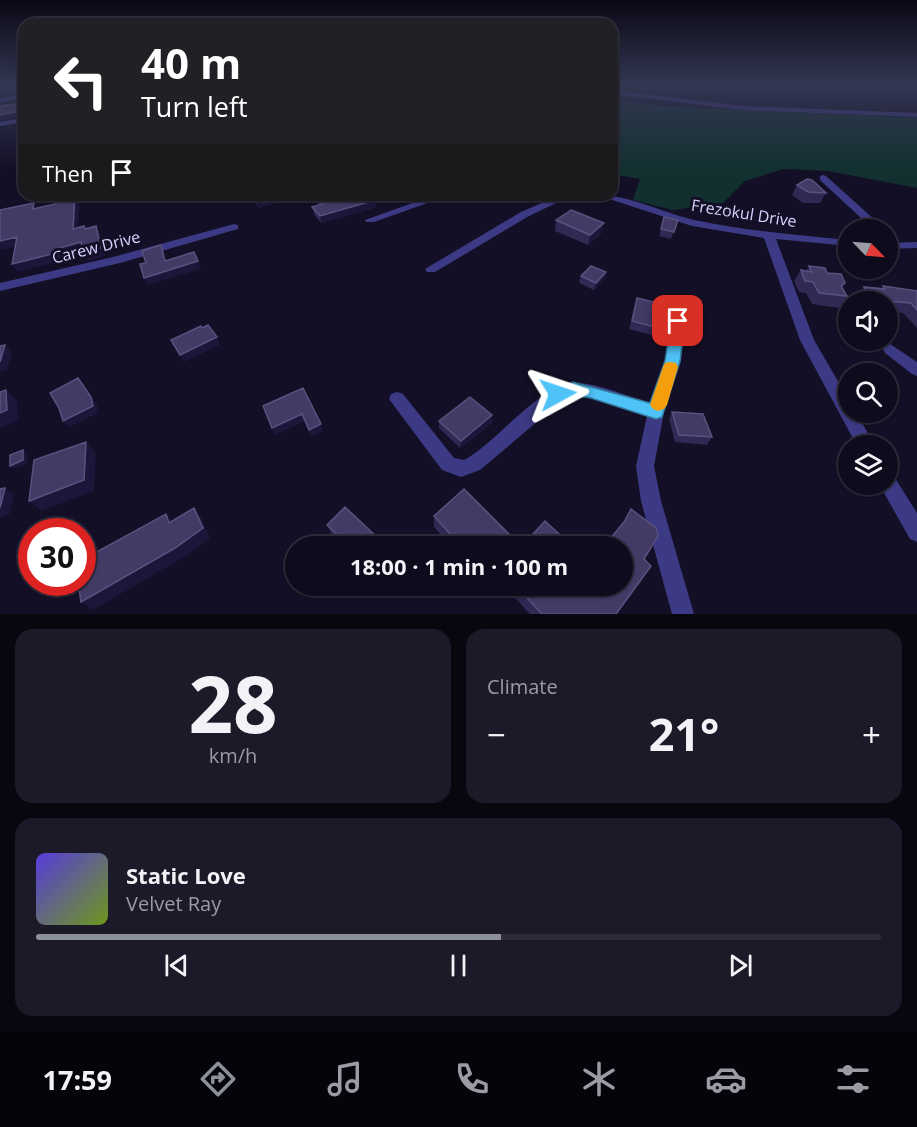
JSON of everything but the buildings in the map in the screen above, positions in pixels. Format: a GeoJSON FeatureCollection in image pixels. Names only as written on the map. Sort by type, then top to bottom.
{"type":"FeatureCollection","features":[{"type":"Feature","properties":{"kind":"street"},"geometry":{"type":"LineString","coordinates":[[883,114],[917,115]]}},
{"type":"Feature","properties":{"kind":"street"},"geometry":{"type":"LineString","coordinates":[[0,124],[18,121]]}},
{"type":"Feature","properties":{"kind":"street"},"geometry":{"type":"LineString","coordinates":[[823,178],[869,219]]}},
{"type":"Feature","properties":{"kind":"street","name":"Frezokul Drive"},"geometry":{"type":"LineString","coordinates":[[618,200],[696,224],[838,242]]}},
{"type":"Feature","properties":{"kind":"street"},"geometry":{"type":"LineString","coordinates":[[370,220],[428,201]]}},
{"type":"Feature","properties":{"kind":"street"},"geometry":{"type":"LineString","coordinates":[[431,269],[525,214],[554,201]]}},
{"type":"Feature","properties":{"kind":"street","name":"Carew Drive"},"geometry":{"type":"LineString","coordinates":[[0,287],[116,260],[234,227]]}},
{"type":"Feature","properties":{"kind":"street"},"geometry":{"type":"LineString","coordinates":[[769,235],[807,340],[860,435]]}},
{"type":"Feature","properties":{"kind":"street"},"geometry":{"type":"LineString","coordinates":[[898,246],[917,245]]}},
{"type":"Feature","properties":{"kind":"street"},"geometry":{"type":"LineString","coordinates":[[678,321],[673,361],[656,412],[645,466],[651,501],[683,614]]}},
{"type":"Feature","properties":{"kind":"street"},"geometry":{"type":"LineString","coordinates":[[893,351],[917,370]]}},
{"type":"Feature","properties":{"kind":"street"},"geometry":{"type":"LineString","coordinates":[[397,399],[448,464],[456,469],[465,469],[474,464],[558,394],[573,389],[621,400],[656,412]]}},
{"type":"Feature","properties":{"kind":"street"},"geometry":{"type":"LineString","coordinates":[[895,495],[917,532]]}},
{"type":"Feature","properties":{"kind":"green space"},"geometry":{"type":"Polygon","coordinates":[[[618,114],[824,114],[917,118],[917,188],[828,171],[784,169],[745,181],[723,203],[673,210],[633,200],[640,179],[618,175],[618,114]]]}},
{"type":"Feature","properties":{"kind":"slow traffic"},"geometry":{"type":"LineString","coordinates":[[658,405],[670,367]]}},
{"type":"Feature","properties":{"kind":"route"},"geometry":{"type":"LineString","coordinates":[[558,394],[573,389],[591,392],[656,412],[673,361],[678,321]]}}]}
